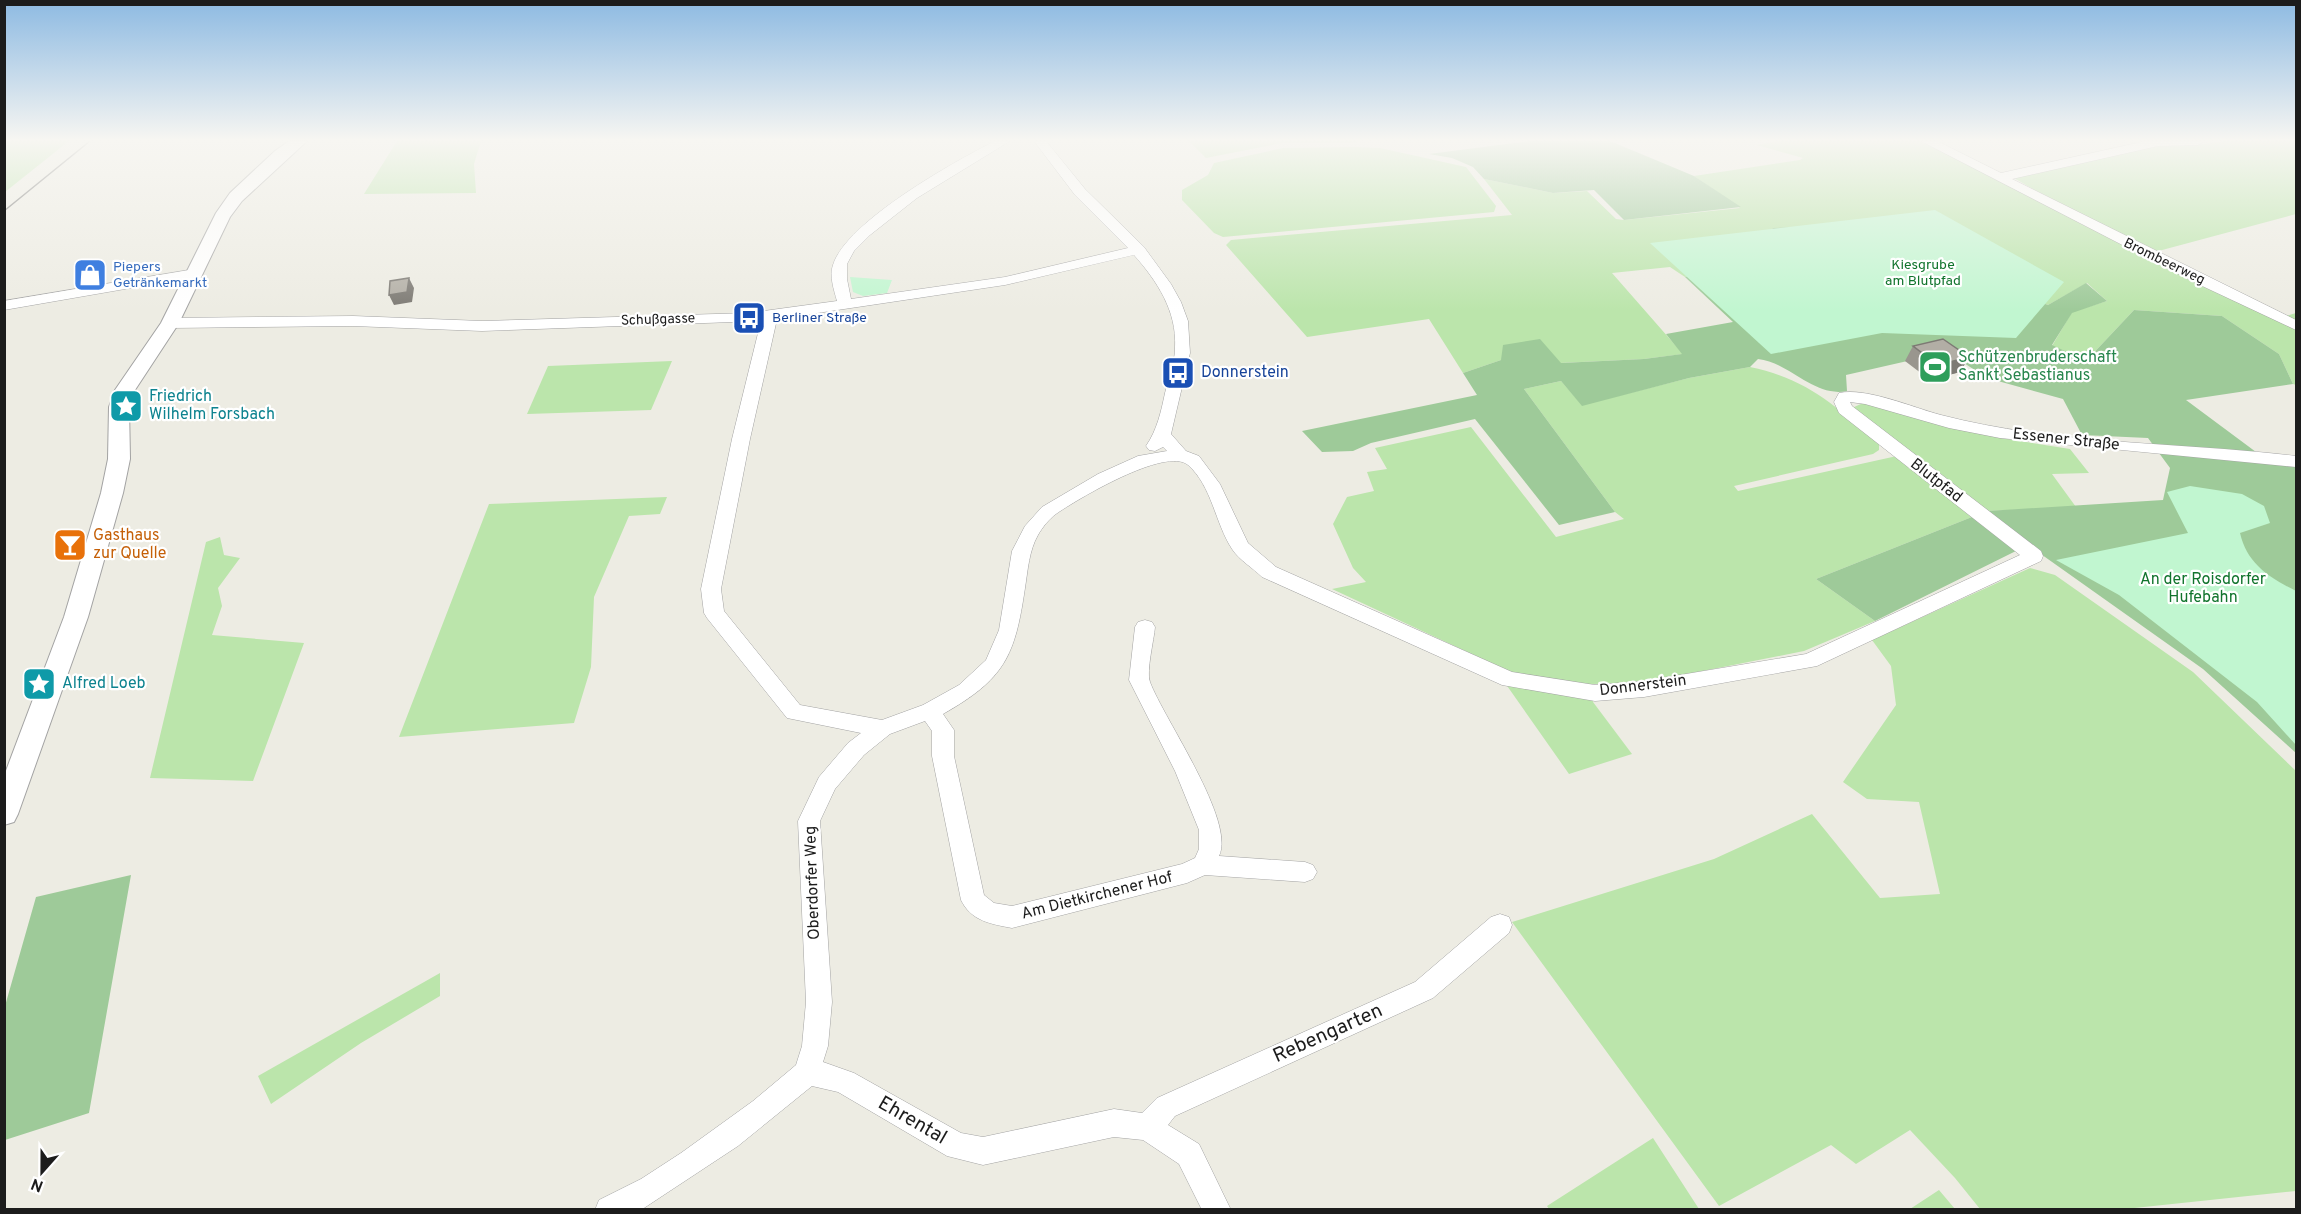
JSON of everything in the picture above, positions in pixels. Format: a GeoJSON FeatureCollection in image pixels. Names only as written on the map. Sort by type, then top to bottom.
{"type":"FeatureCollection","features":[{"type":"Feature","properties":{"kind":"street"},"geometry":{"type":"LineString","coordinates":[[4,814],[76,617],[112,493],[119,459],[119,407],[125,390],[170,323],[222,216],[236,198]]}},
{"type":"Feature","properties":{"kind":"street"},"geometry":{"type":"LineString","coordinates":[[844,305],[839,265],[849,247],[877,222],[911,198]]}},
{"type":"Feature","properties":{"kind":"street"},"geometry":{"type":"LineString","coordinates":[[1086,198],[1139,250],[1165,284],[1180,321],[1183,343],[1163,436]]}},
{"type":"Feature","properties":{"kind":"street","name":"Brombeerweg"},"geometry":{"type":"LineString","coordinates":[[2040,198],[2113,237],[2296,326]]}},
{"type":"Feature","properties":{"kind":"street","name":"Schußgasse"},"geometry":{"type":"LineString","coordinates":[[170,323],[352,321],[482,326],[770,316],[1005,281],[1139,250]]}},
{"type":"Feature","properties":{"kind":"street"},"geometry":{"type":"LineString","coordinates":[[4,306],[195,273]]}},
{"type":"Feature","properties":{"kind":"street"},"geometry":{"type":"LineString","coordinates":[[770,316],[741,439],[711,589],[714,613],[795,712],[882,728]]}},
{"type":"Feature","properties":{"kind":"street","name":"Essener Straße"},"geometry":{"type":"LineString","coordinates":[[1842,402],[1845,397],[1866,399],[1996,432],[2067,442],[2238,454],[2296,462]]}},
{"type":"Feature","properties":{"kind":"street","name":"Blutpfad"},"geometry":{"type":"LineString","coordinates":[[1842,402],[1845,409],[2034,556]]}},
{"type":"Feature","properties":{"kind":"street","name":"Donnerstein"},"geometry":{"type":"LineString","coordinates":[[1163,436],[1179,455],[1193,460],[1211,484],[1240,547],[1269,572],[1509,679],[1558,689],[1595,693],[1644,689],[1810,661],[2034,556]]}},
{"type":"Feature","properties":{"kind":"street","name":"Oberdorfer Weg"},"geometry":{"type":"LineString","coordinates":[[1144,460],[1163,436]]}},
{"type":"Feature","properties":{"kind":"street","name":"Oberdorfer Weg"},"geometry":{"type":"LineString","coordinates":[[807,1073],[815,1046],[819,1002],[809,821],[827,783],[856,749],[882,728],[930,711],[966,691],[994,664],[1009,630],[1021,551],[1031,530],[1048,511],[1104,478],[1144,460],[1179,455]]}},
{"type":"Feature","properties":{"kind":"street"},"geometry":{"type":"LineString","coordinates":[[1145,627],[1139,681],[1186,771],[1210,830],[1211,849],[1203,865]]}},
{"type":"Feature","properties":{"kind":"street","name":"Am Dietkirchener Hof"},"geometry":{"type":"LineString","coordinates":[[930,711],[943,730],[943,756],[973,900],[988,913],[1012,917],[1187,873],[1203,865],[1305,872]]}},
{"type":"Feature","properties":{"kind":"street","name":"Rebengarten"},"geometry":{"type":"LineString","coordinates":[[1147,1127],[1166,1107],[1424,990],[1500,925]]}},
{"type":"Feature","properties":{"kind":"street"},"geometry":{"type":"LineString","coordinates":[[609,1209],[624,1203],[687,1165],[780,1098],[807,1073]]}},
{"type":"Feature","properties":{"kind":"street","name":"Ehrental"},"geometry":{"type":"LineString","coordinates":[[807,1073],[822,1074],[844,1082],[957,1146],[983,1151],[1114,1123],[1147,1127],[1189,1154],[1217,1209]]}},
{"type":"Feature","properties":{"kind":"green space"},"geometry":{"type":"Polygon","coordinates":[[[1182,198],[1490,198],[1496,206],[1494,212],[1223,237],[1214,233],[1182,198]]]}},
{"type":"Feature","properties":{"kind":"green space"},"geometry":{"type":"Polygon","coordinates":[[[1499,198],[1594,198],[1616,219],[1624,220],[1740,208],[1725,198],[2035,198],[2113,240],[2267,316],[2283,317],[2296,313],[2296,385],[2293,384],[2279,354],[2222,316],[2134,310],[2086,361],[2052,346],[2072,312],[2107,301],[2087,283],[2048,305],[1998,286],[1751,264],[1685,277],[1670,267],[1612,273],[1683,354],[1644,359],[1560,363],[1501,360],[1463,373],[1429,319],[1307,337],[1226,245],[1231,240],[1512,215],[1499,198]]]}},
{"type":"Feature","properties":{"kind":"green space"},"geometry":{"type":"Polygon","coordinates":[[[1602,198],[1727,198],[1741,207],[1624,220],[1602,198]]]}},
{"type":"Feature","properties":{"kind":"green space"},"geometry":{"type":"Polygon","coordinates":[[[2048,198],[2296,198],[2296,214],[2151,253],[2048,198]]]}},
{"type":"Feature","properties":{"kind":"green space","name":"Kiesgrube am Blutpfad"},"geometry":{"type":"Polygon","coordinates":[[[1935,210],[2064,282],[2016,338],[1882,333],[1771,354],[1650,243],[1935,210]]]}},
{"type":"Feature","properties":{"kind":"green space"},"geometry":{"type":"Polygon","coordinates":[[[1870,225],[1998,286],[2048,305],[2086,283],[2107,301],[2072,313],[2052,345],[2086,361],[2134,310],[2222,316],[2279,354],[2293,384],[2186,400],[2256,452],[2296,466],[2296,753],[2203,669],[2028,545],[1875,621],[1816,579],[1987,511],[2163,500],[2170,468],[2148,438],[2082,435],[2063,399],[1987,378],[1947,352],[1846,375],[1847,391],[1835,392],[1824,389],[1780,366],[1758,359],[1750,367],[1689,378],[1582,406],[1561,381],[1524,389],[1615,512],[1559,525],[1475,419],[1371,443],[1353,451],[1322,452],[1302,431],[1477,395],[1463,373],[1501,360],[1503,345],[1540,339],[1561,363],[1644,359],[1682,354],[1666,334],[1733,322],[1685,277],[1751,264],[1773,228],[1870,225]]]}},
{"type":"Feature","properties":{"kind":"green space"},"geometry":{"type":"Polygon","coordinates":[[[850,277],[892,280],[887,293],[863,296],[853,292],[850,277]]]}},
{"type":"Feature","properties":{"kind":"green space"},"geometry":{"type":"Polygon","coordinates":[[[672,361],[651,410],[527,414],[548,366],[672,361]]]}},
{"type":"Feature","properties":{"kind":"green space"},"geometry":{"type":"Polygon","coordinates":[[[1750,367],[1788,379],[1820,396],[1879,443],[1879,450],[1873,454],[1734,486],[1738,491],[1906,454],[1852,408],[1863,403],[1995,437],[2070,449],[2089,473],[2052,474],[2076,507],[1987,511],[1816,579],[1875,621],[1804,651],[1642,683],[1590,684],[1593,702],[1632,754],[1569,774],[1491,663],[1332,589],[1366,582],[1353,568],[1333,524],[1347,497],[1374,491],[1367,472],[1387,469],[1375,448],[1471,427],[1556,537],[1624,519],[1615,512],[1524,389],[1561,381],[1582,405],[1689,378],[1750,367]]]}},
{"type":"Feature","properties":{"kind":"green space","name":"An der Roisdorfer Hufebahn"},"geometry":{"type":"Polygon","coordinates":[[[2190,486],[2242,494],[2264,506],[2270,523],[2240,533],[2243,544],[2254,562],[2277,581],[2296,591],[2296,745],[2257,702],[2119,595],[2056,560],[2188,533],[2167,492],[2190,486]]]}},
{"type":"Feature","properties":{"kind":"green space"},"geometry":{"type":"Polygon","coordinates":[[[667,497],[660,514],[629,516],[594,597],[591,667],[574,723],[399,737],[489,504],[667,497]]]}},
{"type":"Feature","properties":{"kind":"green space"},"geometry":{"type":"Polygon","coordinates":[[[220,537],[224,555],[240,558],[218,588],[222,606],[212,635],[304,643],[253,781],[150,778],[206,542],[220,537]]]}},
{"type":"Feature","properties":{"kind":"green space"},"geometry":{"type":"Polygon","coordinates":[[[2030,568],[2055,575],[2193,672],[2296,771],[2296,1191],[2125,1209],[1980,1209],[1955,1178],[1910,1130],[1856,1164],[1831,1145],[1719,1206],[1512,922],[1714,859],[1812,814],[1880,898],[1940,894],[1919,802],[1867,799],[1843,782],[1896,705],[1891,666],[1872,640],[2030,568]]]}},
{"type":"Feature","properties":{"kind":"green space"},"geometry":{"type":"Polygon","coordinates":[[[131,875],[89,1113],[5,1140],[5,1006],[36,897],[131,875]]]}},
{"type":"Feature","properties":{"kind":"green space"},"geometry":{"type":"Polygon","coordinates":[[[440,973],[440,996],[361,1043],[271,1104],[258,1076],[440,973]]]}},
{"type":"Feature","properties":{"kind":"green space"},"geometry":{"type":"Polygon","coordinates":[[[1653,1138],[1699,1209],[1549,1209],[1547,1206],[1653,1138]]]}},
{"type":"Feature","properties":{"kind":"green space"},"geometry":{"type":"Polygon","coordinates":[[[1939,1190],[1955,1209],[1910,1209],[1939,1190]]]}},
{"type":"Feature","properties":{"kind":"building"},"geometry":{"type":"Polygon","coordinates":[[[409,278],[407,292],[389,295],[390,281],[409,278]]]}},
{"type":"Feature","properties":{"kind":"building"},"geometry":{"type":"Polygon","coordinates":[[[1943,339],[1969,357],[1938,365],[1913,346],[1943,339]]]}},
{"type":"Feature","properties":{"kind":"tram line"},"geometry":{"type":"LineString","coordinates":[[4,211],[20,198]]}},
{"type":"Feature","properties":{"kind":"place","name":"Piepers Getränkemarkt"},"geometry":{"type":"Point","coordinates":[90,275]}},
{"type":"Feature","properties":{"kind":"place","name":"Berliner Straße"},"geometry":{"type":"Point","coordinates":[749,318]}},
{"type":"Feature","properties":{"kind":"place","name":"Schützenbruderschaft Sankt Sebastianus"},"geometry":{"type":"Point","coordinates":[1935,367]}},
{"type":"Feature","properties":{"kind":"place","name":"Donnerstein"},"geometry":{"type":"Point","coordinates":[1178,373]}},
{"type":"Feature","properties":{"kind":"place","name":"Friedrich Wilhelm Forsbach"},"geometry":{"type":"Point","coordinates":[126,406]}},
{"type":"Feature","properties":{"kind":"place","name":"Gasthaus zur Quelle"},"geometry":{"type":"Point","coordinates":[70,545]}},
{"type":"Feature","properties":{"kind":"place","name":"Alfred Loeb"},"geometry":{"type":"Point","coordinates":[39,684]}}]}
